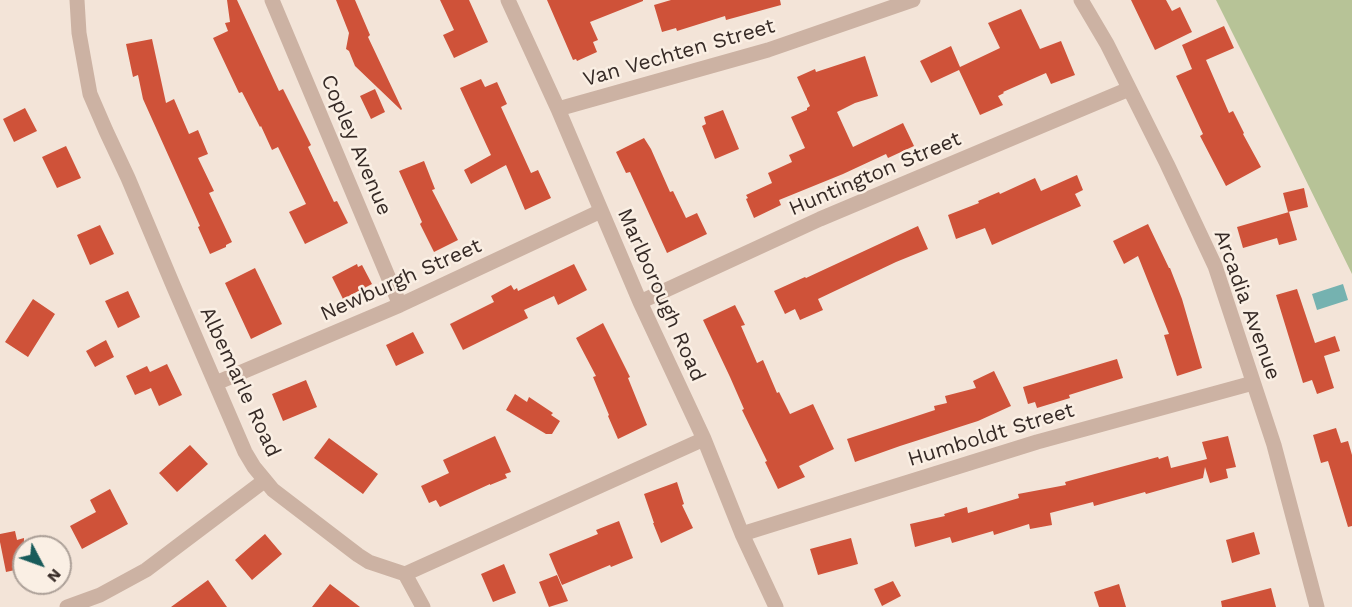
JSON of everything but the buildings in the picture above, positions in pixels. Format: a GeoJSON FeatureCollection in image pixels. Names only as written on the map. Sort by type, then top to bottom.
{"type":"FeatureCollection","features":[{"type":"Feature","properties":{"kind":"street","name":"Albemarle Road"},"geometry":{"type":"LineString","coordinates":[[77,0],[79,33],[90,93],[245,452],[264,481],[288,502],[369,562],[405,574]]}},
{"type":"Feature","properties":{"kind":"street","name":"Copley Avenue"},"geometry":{"type":"LineString","coordinates":[[272,0],[400,305]]}},
{"type":"Feature","properties":{"kind":"street","name":"Marlborough Road"},"geometry":{"type":"LineString","coordinates":[[508,0],[558,109],[639,302],[704,440],[742,534],[776,607]]}},
{"type":"Feature","properties":{"kind":"street","name":"Van Vechten Street"},"geometry":{"type":"LineString","coordinates":[[558,109],[768,50],[913,0]]}},
{"type":"Feature","properties":{"kind":"street","name":"Arcadia Avenue"},"geometry":{"type":"LineString","coordinates":[[1081,0],[1130,89],[1215,266],[1274,445],[1317,607]]}},
{"type":"Feature","properties":{"kind":"street","name":"Huntington Street"},"geometry":{"type":"LineString","coordinates":[[639,302],[820,219],[1130,89]]}},
{"type":"Feature","properties":{"kind":"street","name":"Newburgh Street"},"geometry":{"type":"LineString","coordinates":[[216,383],[400,305],[601,211]]}},
{"type":"Feature","properties":{"kind":"street","name":"Humboldt Street"},"geometry":{"type":"LineString","coordinates":[[742,534],[1037,442],[1253,383]]}},
{"type":"Feature","properties":{"kind":"street"},"geometry":{"type":"LineString","coordinates":[[423,607],[405,574],[704,440]]}},
{"type":"Feature","properties":{"kind":"street"},"geometry":{"type":"LineString","coordinates":[[67,607],[100,595],[146,570],[264,481]]}},
{"type":"Feature","properties":{"kind":"green space"},"geometry":{"type":"Polygon","coordinates":[[[1216,0],[1352,0],[1352,274],[1293,154],[1216,0]]]}},
{"type":"Feature","properties":{"kind":"water"},"geometry":{"type":"Polygon","coordinates":[[[1343,284],[1348,300],[1317,310],[1312,294],[1343,284]]]}}]}
